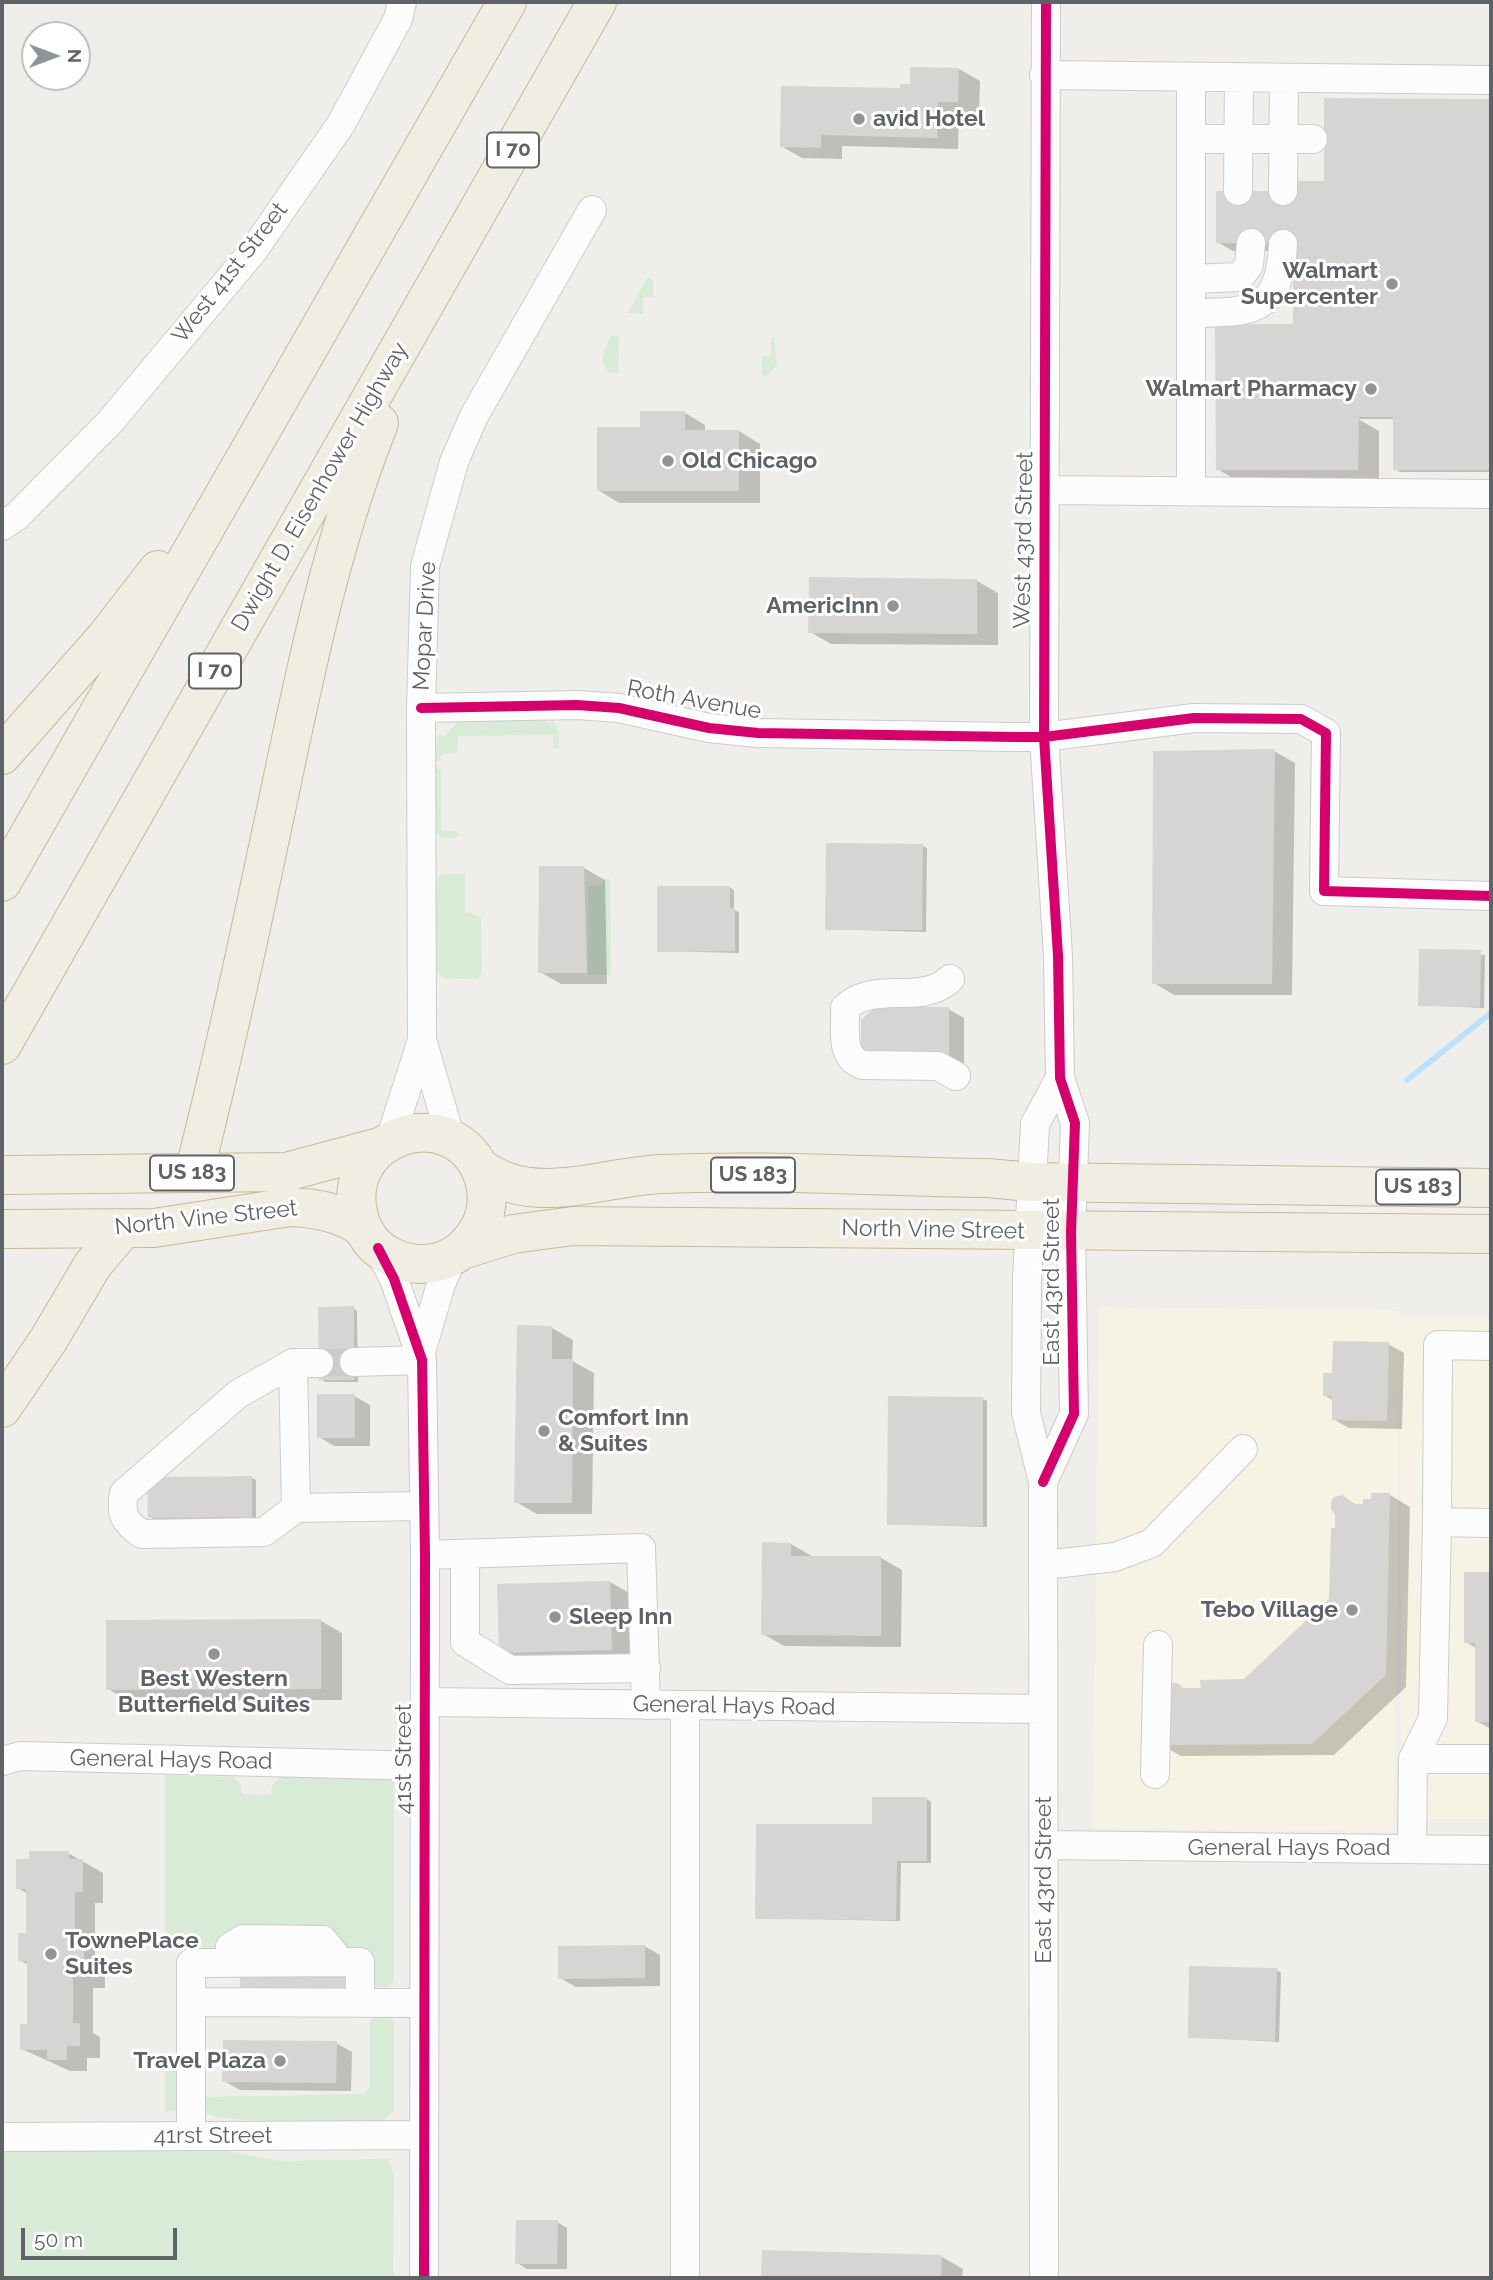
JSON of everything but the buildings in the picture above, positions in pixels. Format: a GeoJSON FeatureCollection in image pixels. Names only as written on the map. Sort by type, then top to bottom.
{"type":"FeatureCollection","features":[{"type":"Feature","properties":{"kind":"highway"},"geometry":{"type":"LineString","coordinates":[[2,882],[507,2]]}},
{"type":"Feature","properties":{"kind":"highway","name":"Dwight D. Eisenhower Highway"},"geometry":{"type":"LineString","coordinates":[[2,1045],[597,2]]}},
{"type":"Feature","properties":{"kind":"highway"},"geometry":{"type":"LineString","coordinates":[[194,1173],[230,1029],[304,677],[359,472],[428,298]]}},
{"type":"Feature","properties":{"kind":"highway"},"geometry":{"type":"LineString","coordinates":[[2,755],[106,637],[244,461]]}},
{"type":"Feature","properties":{"kind":"highway"},"geometry":{"type":"LineString","coordinates":[[410,1133],[430,1133],[451,1139],[468,1151],[480,1168],[486,1190],[485,1213],[477,1233],[458,1253],[422,1264],[406,1262],[371,1238],[358,1215],[357,1185],[365,1165],[385,1144],[410,1133]]}},
{"type":"Feature","properties":{"kind":"highway","name":"North Vine Street"},"geometry":{"type":"LineString","coordinates":[[2,1175],[286,1172],[385,1144]]}},
{"type":"Feature","properties":{"kind":"highway","name":"US 183"},"geometry":{"type":"LineString","coordinates":[[480,1168],[496,1180],[530,1187],[578,1186],[658,1174],[707,1173],[987,1178],[1073,1183],[1491,1188]]}},
{"type":"Feature","properties":{"kind":"highway","name":"North Vine Street"},"geometry":{"type":"LineString","coordinates":[[2,1229],[181,1226],[290,1207],[340,1215],[371,1238]]}},
{"type":"Feature","properties":{"kind":"highway","name":"North Vine Street"},"geometry":{"type":"LineString","coordinates":[[458,1253],[513,1234],[573,1226],[1491,1234]]}},
{"type":"Feature","properties":{"kind":"highway"},"geometry":{"type":"LineString","coordinates":[[2,1408],[49,1339],[92,1266],[123,1229]]}},
{"type":"Feature","properties":{"kind":"street","name":"West 41st Street"},"geometry":{"type":"LineString","coordinates":[[10,521],[110,422],[253,251],[341,124],[398,19],[402,2]]}},
{"type":"Feature","properties":{"kind":"street","name":"West 43rd Street"},"geometry":{"type":"LineString","coordinates":[[1046,2],[1044,737],[1058,956],[1060,1078]]}},
{"type":"Feature","properties":{"kind":"street"},"geometry":{"type":"LineString","coordinates":[[1044,75],[1491,80]]}},
{"type":"Feature","properties":{"kind":"street"},"geometry":{"type":"LineString","coordinates":[[1191,76],[1191,492]]}},
{"type":"Feature","properties":{"kind":"street"},"geometry":{"type":"LineString","coordinates":[[1261,77],[1260,139],[1260,191],[1260,139],[1261,77]]}},
{"type":"Feature","properties":{"kind":"street"},"geometry":{"type":"LineString","coordinates":[[1191,139],[1313,139]]}},
{"type":"Feature","properties":{"kind":"street","name":"Mopar Drive"},"geometry":{"type":"LineString","coordinates":[[451,1139],[422,1040],[421,708],[425,566],[454,461],[474,416],[592,210]]}},
{"type":"Feature","properties":{"kind":"street"},"geometry":{"type":"LineString","coordinates":[[1260,243],[1282,269],[1274,291],[1254,308],[1191,290],[1229,270],[1260,243]]}},
{"type":"Feature","properties":{"kind":"street"},"geometry":{"type":"LineString","coordinates":[[1045,490],[1491,494]]}},
{"type":"Feature","properties":{"kind":"street","name":"Roth Avenue"},"geometry":{"type":"LineString","coordinates":[[421,708],[577,705],[619,708],[709,727],[758,733],[1044,737],[1194,718],[1301,719],[1326,733],[1324,891],[1491,896]]}},
{"type":"Feature","properties":{"kind":"street"},"geometry":{"type":"LineString","coordinates":[[950,979],[940,988],[873,994],[853,1000],[845,1007],[846,1053],[853,1062],[863,1065],[938,1066],[956,1076]]}},
{"type":"Feature","properties":{"kind":"street","name":"Mopar Drive"},"geometry":{"type":"LineString","coordinates":[[385,1144],[422,1040]]}},
{"type":"Feature","properties":{"kind":"street","name":"East 43rd Street"},"geometry":{"type":"LineString","coordinates":[[1044,2278],[1045,1565],[1043,1482],[1026,1413],[1029,1232],[1035,1124],[1060,1078]]}},
{"type":"Feature","properties":{"kind":"street","name":"East 43rd Street"},"geometry":{"type":"LineString","coordinates":[[1043,1482],[1074,1414],[1071,1232],[1075,1123],[1060,1078]]}},
{"type":"Feature","properties":{"kind":"street","name":"41st Street"},"geometry":{"type":"LineString","coordinates":[[371,1238],[394,1279],[421,1356]]}},
{"type":"Feature","properties":{"kind":"street","name":"41st Street"},"geometry":{"type":"LineString","coordinates":[[424,2278],[425,1555],[421,1356],[441,1284],[458,1253]]}},
{"type":"Feature","properties":{"kind":"street"},"geometry":{"type":"LineString","coordinates":[[1412,1849],[1413,1759],[1433,1718],[1438,1345],[1491,1346]]}},
{"type":"Feature","properties":{"kind":"street"},"geometry":{"type":"LineString","coordinates":[[354,1362],[421,1356]]}},
{"type":"Feature","properties":{"kind":"street"},"geometry":{"type":"LineString","coordinates":[[296,1508],[306,1363],[238,1394],[124,1493],[121,1508],[125,1522],[142,1534],[264,1532],[296,1508],[424,1506]]}},
{"type":"Feature","properties":{"kind":"street"},"geometry":{"type":"LineString","coordinates":[[1045,1565],[1115,1557],[1152,1543],[1243,1449]]}},
{"type":"Feature","properties":{"kind":"street"},"geometry":{"type":"LineString","coordinates":[[1437,1522],[1491,1523]]}},
{"type":"Feature","properties":{"kind":"street"},"geometry":{"type":"LineString","coordinates":[[425,1555],[641,1548],[646,1705]]}},
{"type":"Feature","properties":{"kind":"street"},"geometry":{"type":"LineString","coordinates":[[465,1554],[466,1642],[510,1670],[646,1668]]}},
{"type":"Feature","properties":{"kind":"street"},"geometry":{"type":"LineString","coordinates":[[1154,1774],[1158,1645]]}},
{"type":"Feature","properties":{"kind":"street","name":"General Hays Road"},"geometry":{"type":"LineString","coordinates":[[425,1702],[1043,1710]]}},
{"type":"Feature","properties":{"kind":"street"},"geometry":{"type":"LineString","coordinates":[[685,1705],[685,2278]]}},
{"type":"Feature","properties":{"kind":"street","name":"General Hays Road"},"geometry":{"type":"LineString","coordinates":[[2,1761],[21,1756],[425,1766]]}},
{"type":"Feature","properties":{"kind":"street"},"geometry":{"type":"LineString","coordinates":[[1413,1759],[1491,1759]]}},
{"type":"Feature","properties":{"kind":"street","name":"General Hays Road"},"geometry":{"type":"LineString","coordinates":[[1045,1846],[1491,1850]]}},
{"type":"Feature","properties":{"kind":"street"},"geometry":{"type":"LineString","coordinates":[[191,2136],[191,1963],[360,1962],[360,2002]]}},
{"type":"Feature","properties":{"kind":"street"},"geometry":{"type":"LineString","coordinates":[[191,2002],[424,2003]]}},
{"type":"Feature","properties":{"kind":"street","name":"41rst Street"},"geometry":{"type":"LineString","coordinates":[[2,2137],[424,2135]]}},
{"type":"Feature","properties":{"kind":"shaded area","name":"Tebo Village"},"geometry":{"type":"Polygon","coordinates":[[[1099,1307],[1400,1311],[1394,1832],[1093,1828],[1099,1307]]]}},
{"type":"Feature","properties":{"kind":"shaded area"},"geometry":{"type":"Polygon","coordinates":[[[1401,1318],[1491,1318],[1491,1819],[1401,1819],[1401,1318]]]}},
{"type":"Feature","properties":{"kind":"green space"},"geometry":{"type":"Polygon","coordinates":[[[648,277],[653,280],[653,297],[643,297],[643,314],[628,313],[648,277]]]}},
{"type":"Feature","properties":{"kind":"green space"},"geometry":{"type":"Polygon","coordinates":[[[611,336],[619,336],[618,373],[610,373],[603,360],[611,336]]]}},
{"type":"Feature","properties":{"kind":"green space"},"geometry":{"type":"Polygon","coordinates":[[[774,337],[777,365],[766,377],[762,374],[762,356],[771,356],[771,338],[774,337]]]}},
{"type":"Feature","properties":{"kind":"green space"},"geometry":{"type":"Polygon","coordinates":[[[475,718],[481,721],[537,718],[550,724],[553,720],[559,732],[559,748],[553,749],[553,735],[458,736],[457,753],[442,754],[439,761],[435,761],[433,754],[439,734],[444,737],[457,723],[475,718]]]}},
{"type":"Feature","properties":{"kind":"green space"},"geometry":{"type":"Polygon","coordinates":[[[435,766],[441,771],[441,831],[456,831],[459,835],[456,838],[441,838],[434,830],[435,766]]]}},
{"type":"Feature","properties":{"kind":"green space"},"geometry":{"type":"Polygon","coordinates":[[[441,874],[465,874],[465,911],[481,917],[482,973],[478,979],[443,978],[436,972],[434,882],[441,874]]]}},
{"type":"Feature","properties":{"kind":"green space"},"geometry":{"type":"Polygon","coordinates":[[[605,879],[610,879],[611,975],[588,975],[588,886],[601,886],[605,879]]]}},
{"type":"Feature","properties":{"kind":"green space"},"geometry":{"type":"Polygon","coordinates":[[[165,1775],[233,1777],[240,1783],[242,1794],[271,1795],[272,1785],[283,1776],[389,1777],[394,1783],[394,1982],[388,1987],[375,1987],[370,1982],[371,1953],[368,1949],[165,1947],[165,1775]]]}},
{"type":"Feature","properties":{"kind":"green space"},"geometry":{"type":"Polygon","coordinates":[[[390,2015],[394,2021],[394,2111],[382,2122],[259,2121],[214,2116],[202,2111],[199,2097],[364,2094],[370,2086],[370,2021],[375,2016],[390,2015]]]}},
{"type":"Feature","properties":{"kind":"green space"},"geometry":{"type":"Polygon","coordinates":[[[165,2063],[180,2063],[181,2110],[165,2112],[165,2063]]]}},
{"type":"Feature","properties":{"kind":"green space"},"geometry":{"type":"Polygon","coordinates":[[[2,2141],[198,2146],[281,2161],[388,2159],[394,2176],[393,2278],[2,2278],[2,2141]]]}},
{"type":"Feature","properties":{"kind":"waterway"},"geometry":{"type":"LineString","coordinates":[[1407,1080],[1491,1013]]}},
{"type":"Feature","properties":{"kind":"tunnel"},"geometry":{"type":"LineString","coordinates":[[319,1363],[354,1362]]}},
{"type":"Feature","properties":{"kind":"cycle path"},"geometry":{"type":"LineString","coordinates":[[1043,1482],[1074,1414],[1071,1232],[1075,1123],[1060,1078],[1058,956],[1044,737],[1046,2]]}},
{"type":"Feature","properties":{"kind":"cycle path"},"geometry":{"type":"LineString","coordinates":[[421,708],[577,705],[619,708],[709,728],[758,733],[1016,737],[1044,737],[1194,718],[1301,719],[1326,733],[1324,891],[1491,896]]}},
{"type":"Feature","properties":{"kind":"cycle path"},"geometry":{"type":"LineString","coordinates":[[378,1248],[394,1279],[422,1360],[425,1555],[424,2278]]}},
{"type":"Feature","properties":{"kind":"place","name":"avid Hotel"},"geometry":{"type":"Point","coordinates":[859,119]}},
{"type":"Feature","properties":{"kind":"place","name":"Walmart Supercenter"},"geometry":{"type":"Point","coordinates":[1392,284]}},
{"type":"Feature","properties":{"kind":"place","name":"Walmart Pharmacy"},"geometry":{"type":"Point","coordinates":[1371,389]}},
{"type":"Feature","properties":{"kind":"place","name":"Old Chicago"},"geometry":{"type":"Point","coordinates":[668,461]}},
{"type":"Feature","properties":{"kind":"place","name":"AmericInn"},"geometry":{"type":"Point","coordinates":[893,606]}},
{"type":"Feature","properties":{"kind":"place","name":"Comfort Inn & Suites"},"geometry":{"type":"Point","coordinates":[544,1431]}},
{"type":"Feature","properties":{"kind":"place","name":"Tebo Village"},"geometry":{"type":"Point","coordinates":[1352,1610]}},
{"type":"Feature","properties":{"kind":"place","name":"Sleep Inn"},"geometry":{"type":"Point","coordinates":[555,1617]}},
{"type":"Feature","properties":{"kind":"place","name":"Best Western Butterfield Suites"},"geometry":{"type":"Point","coordinates":[214,1654]}},
{"type":"Feature","properties":{"kind":"place","name":"TownePlace Suites"},"geometry":{"type":"Point","coordinates":[51,1954]}},
{"type":"Feature","properties":{"kind":"place","name":"Travel Plaza"},"geometry":{"type":"Point","coordinates":[280,2061]}}]}
